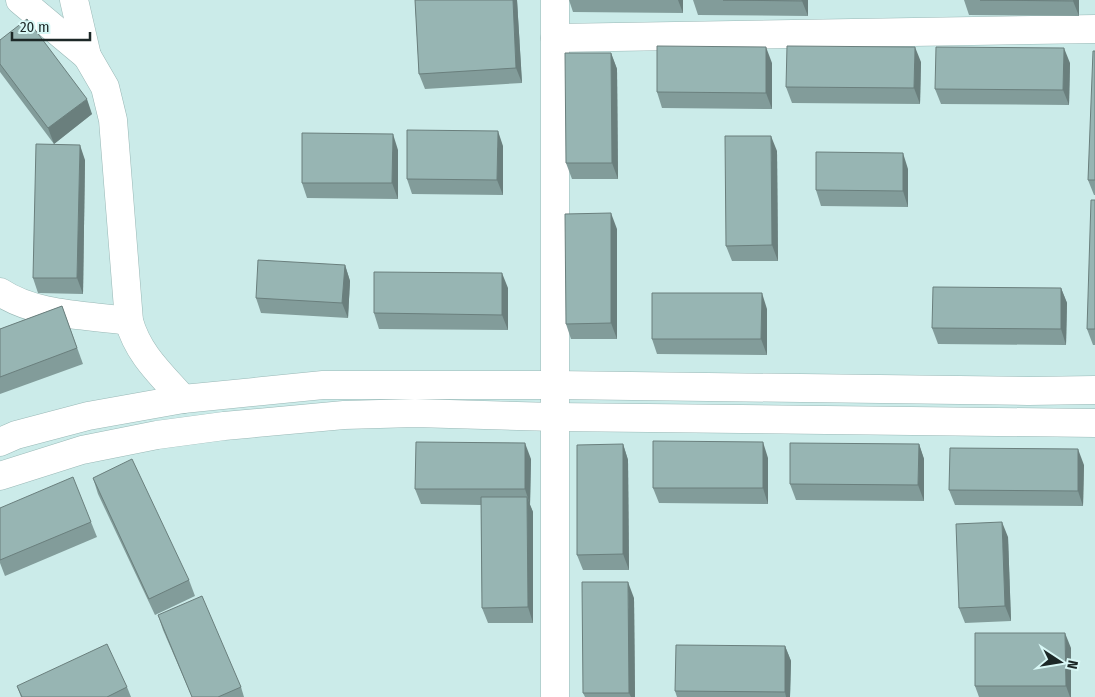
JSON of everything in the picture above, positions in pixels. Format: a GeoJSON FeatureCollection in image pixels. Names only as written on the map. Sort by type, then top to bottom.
{"type":"FeatureCollection","features":[{"type":"Feature","properties":{"kind":"street"},"geometry":{"type":"LineString","coordinates":[[20,0],[87,56]]}},
{"type":"Feature","properties":{"kind":"street"},"geometry":{"type":"LineString","coordinates":[[74,0],[87,56],[105,87],[113,120],[129,321],[134,338],[144,356],[183,399]]}},
{"type":"Feature","properties":{"kind":"street"},"geometry":{"type":"LineString","coordinates":[[555,0],[555,697]]}},
{"type":"Feature","properties":{"kind":"street"},"geometry":{"type":"LineString","coordinates":[[555,38],[1095,29]]}},
{"type":"Feature","properties":{"kind":"street"},"geometry":{"type":"LineString","coordinates":[[0,292],[14,302],[48,310],[129,321]]}},
{"type":"Feature","properties":{"kind":"street"},"geometry":{"type":"LineString","coordinates":[[0,442],[16,435],[88,416],[183,399],[323,385],[556,385],[1028,391],[1095,390]]}},
{"type":"Feature","properties":{"kind":"street"},"geometry":{"type":"LineString","coordinates":[[0,476],[82,450],[157,435],[224,426],[344,415],[415,413],[555,417],[1095,422]]}},
{"type":"Feature","properties":{"kind":"building"},"geometry":{"type":"Polygon","coordinates":[[[415,0],[513,0],[516,68],[419,74],[415,0]]]}},
{"type":"Feature","properties":{"kind":"building"},"geometry":{"type":"Polygon","coordinates":[[[723,0],[802,0],[802,1],[723,0]]]}},
{"type":"Feature","properties":{"kind":"building"},"geometry":{"type":"Polygon","coordinates":[[[980,0],[1074,0],[1073,1],[980,0]]]}},
{"type":"Feature","properties":{"kind":"building"},"geometry":{"type":"Polygon","coordinates":[[[27,19],[87,99],[48,128],[0,64],[0,40],[27,19]]]}},
{"type":"Feature","properties":{"kind":"building"},"geometry":{"type":"Polygon","coordinates":[[[657,46],[766,47],[766,93],[657,92],[657,46]]]}},
{"type":"Feature","properties":{"kind":"building"},"geometry":{"type":"Polygon","coordinates":[[[787,46],[915,47],[914,88],[786,87],[787,46]]]}},
{"type":"Feature","properties":{"kind":"building"},"geometry":{"type":"Polygon","coordinates":[[[936,47],[1064,48],[1063,90],[935,89],[936,47]]]}},
{"type":"Feature","properties":{"kind":"building"},"geometry":{"type":"Polygon","coordinates":[[[1093,51],[1095,51],[1095,180],[1088,180],[1093,51]]]}},
{"type":"Feature","properties":{"kind":"building"},"geometry":{"type":"Polygon","coordinates":[[[565,53],[611,53],[612,163],[566,163],[565,53]]]}},
{"type":"Feature","properties":{"kind":"building"},"geometry":{"type":"Polygon","coordinates":[[[407,130],[498,131],[497,180],[407,179],[407,130]]]}},
{"type":"Feature","properties":{"kind":"building"},"geometry":{"type":"Polygon","coordinates":[[[302,133],[393,134],[392,183],[302,183],[302,133]]]}},
{"type":"Feature","properties":{"kind":"building"},"geometry":{"type":"Polygon","coordinates":[[[725,136],[771,136],[772,245],[726,246],[725,136]]]}},
{"type":"Feature","properties":{"kind":"building"},"geometry":{"type":"Polygon","coordinates":[[[36,144],[80,145],[77,278],[33,278],[36,144]]]}},
{"type":"Feature","properties":{"kind":"building"},"geometry":{"type":"Polygon","coordinates":[[[816,152],[903,153],[903,191],[816,190],[816,152]]]}},
{"type":"Feature","properties":{"kind":"building"},"geometry":{"type":"Polygon","coordinates":[[[1091,200],[1095,200],[1095,329],[1087,329],[1091,200]]]}},
{"type":"Feature","properties":{"kind":"building"},"geometry":{"type":"Polygon","coordinates":[[[611,213],[611,323],[566,324],[565,214],[611,213]]]}},
{"type":"Feature","properties":{"kind":"building"},"geometry":{"type":"Polygon","coordinates":[[[258,260],[345,265],[342,303],[256,298],[258,260]]]}},
{"type":"Feature","properties":{"kind":"building"},"geometry":{"type":"Polygon","coordinates":[[[374,272],[502,273],[502,315],[374,313],[374,272]]]}},
{"type":"Feature","properties":{"kind":"building"},"geometry":{"type":"Polygon","coordinates":[[[933,287],[1061,288],[1061,329],[932,328],[933,287]]]}},
{"type":"Feature","properties":{"kind":"building"},"geometry":{"type":"Polygon","coordinates":[[[652,293],[762,293],[761,339],[652,339],[652,293]]]}},
{"type":"Feature","properties":{"kind":"building"},"geometry":{"type":"Polygon","coordinates":[[[62,306],[77,348],[0,377],[0,329],[62,306]]]}},
{"type":"Feature","properties":{"kind":"building"},"geometry":{"type":"Polygon","coordinates":[[[653,441],[763,442],[763,488],[653,488],[653,441]]]}},
{"type":"Feature","properties":{"kind":"building"},"geometry":{"type":"Polygon","coordinates":[[[416,442],[525,443],[525,489],[415,489],[416,442]]]}},
{"type":"Feature","properties":{"kind":"building"},"geometry":{"type":"Polygon","coordinates":[[[790,443],[919,444],[918,485],[790,484],[790,443]]]}},
{"type":"Feature","properties":{"kind":"building"},"geometry":{"type":"Polygon","coordinates":[[[623,444],[623,554],[577,555],[577,445],[623,444]]]}},
{"type":"Feature","properties":{"kind":"building"},"geometry":{"type":"Polygon","coordinates":[[[950,448],[1078,449],[1078,491],[949,490],[950,448]]]}},
{"type":"Feature","properties":{"kind":"building"},"geometry":{"type":"Polygon","coordinates":[[[132,459],[189,580],[149,599],[93,478],[132,459]]]}},
{"type":"Feature","properties":{"kind":"building"},"geometry":{"type":"Polygon","coordinates":[[[73,477],[91,522],[0,560],[0,508],[73,477]]]}},
{"type":"Feature","properties":{"kind":"building"},"geometry":{"type":"Polygon","coordinates":[[[481,497],[527,497],[528,607],[482,608],[481,497]]]}},
{"type":"Feature","properties":{"kind":"building"},"geometry":{"type":"Polygon","coordinates":[[[1002,522],[1005,606],[959,608],[956,524],[1002,522]]]}},
{"type":"Feature","properties":{"kind":"building"},"geometry":{"type":"Polygon","coordinates":[[[582,582],[628,582],[629,693],[583,693],[582,582]]]}},
{"type":"Feature","properties":{"kind":"building"},"geometry":{"type":"Polygon","coordinates":[[[202,596],[241,687],[218,697],[192,697],[158,615],[202,596]]]}},
{"type":"Feature","properties":{"kind":"building"},"geometry":{"type":"Polygon","coordinates":[[[975,633],[1065,633],[1066,686],[975,686],[975,633]]]}},
{"type":"Feature","properties":{"kind":"building"},"geometry":{"type":"Polygon","coordinates":[[[107,644],[127,687],[107,697],[22,697],[17,686],[107,644]]]}},
{"type":"Feature","properties":{"kind":"building"},"geometry":{"type":"Polygon","coordinates":[[[676,645],[785,646],[785,692],[675,691],[676,645]]]}}]}
